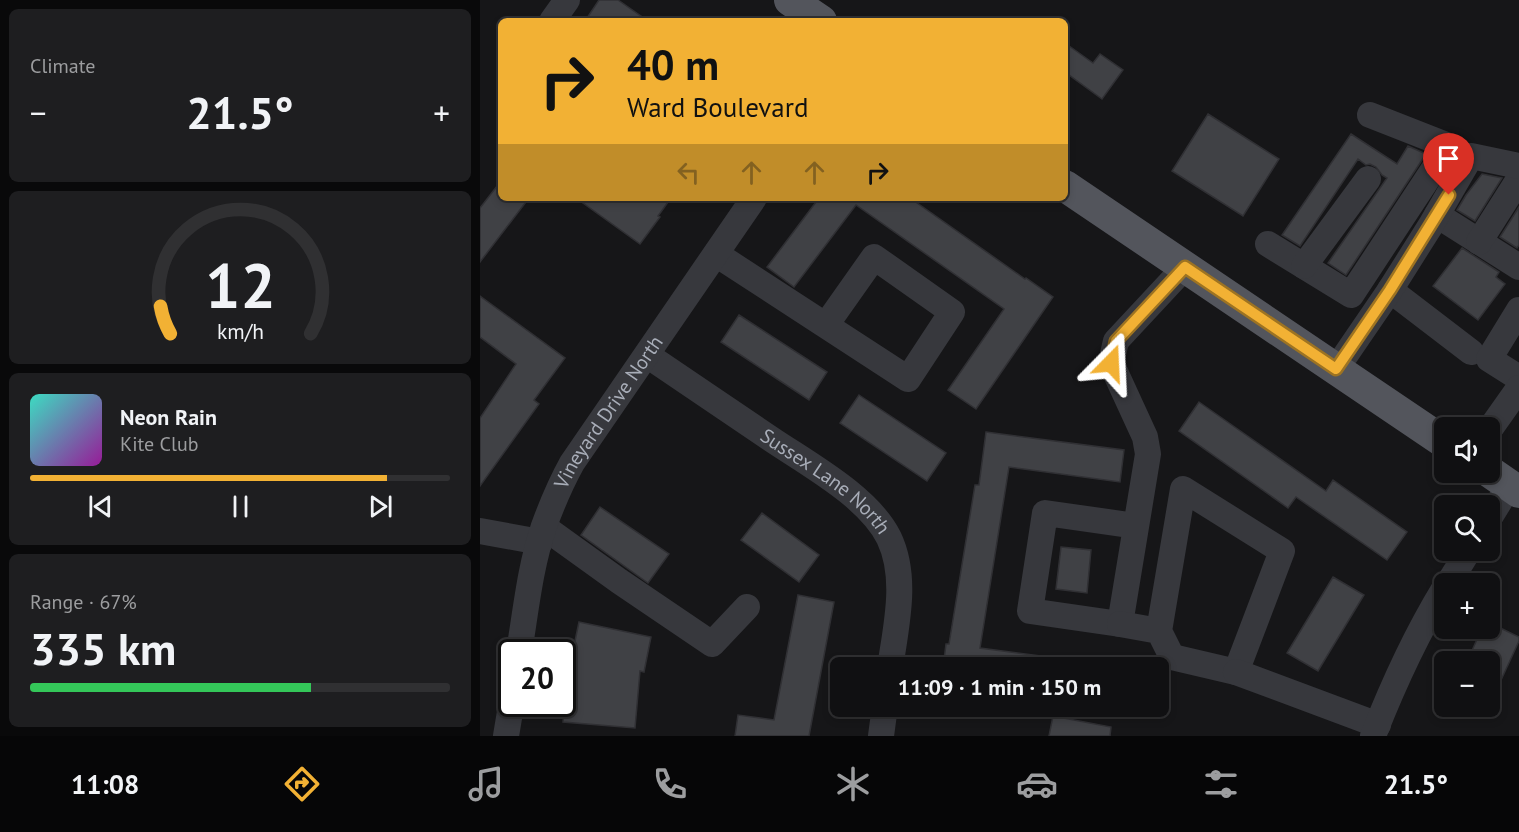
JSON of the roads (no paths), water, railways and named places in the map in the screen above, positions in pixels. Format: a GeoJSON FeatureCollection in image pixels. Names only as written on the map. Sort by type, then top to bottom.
{"type":"FeatureCollection","features":[{"type":"Feature","properties":{"kind":"main road"},"geometry":{"type":"LineString","coordinates":[[790,0],[817,18]]}},
{"type":"Feature","properties":{"kind":"main road"},"geometry":{"type":"LineString","coordinates":[[1068,188],[1434,435]]}},
{"type":"Feature","properties":{"kind":"street"},"geometry":{"type":"LineString","coordinates":[[554,18],[567,0]]}},
{"type":"Feature","properties":{"kind":"street"},"geometry":{"type":"LineString","coordinates":[[1370,115],[1460,151],[1519,166]]}},
{"type":"Feature","properties":{"kind":"street"},"geometry":{"type":"LineString","coordinates":[[1336,369],[1390,290],[1437,215],[1460,151]]}},
{"type":"Feature","properties":{"kind":"street"},"geometry":{"type":"LineString","coordinates":[[1268,244],[1351,295],[1460,151]]}},
{"type":"Feature","properties":{"kind":"street"},"geometry":{"type":"LineString","coordinates":[[1304,266],[1368,179]]}},
{"type":"Feature","properties":{"kind":"street"},"geometry":{"type":"LineString","coordinates":[[1479,242],[1519,179]]}},
{"type":"Feature","properties":{"kind":"street","name":"Vineyard Drive North"},"geometry":{"type":"LineString","coordinates":[[521,639],[528,592],[542,534],[560,486],[572,463],[752,201]]}},
{"type":"Feature","properties":{"kind":"street"},"geometry":{"type":"LineString","coordinates":[[1437,215],[1519,267]]}},
{"type":"Feature","properties":{"kind":"street"},"geometry":{"type":"LineString","coordinates":[[716,254],[908,379],[952,312],[874,257],[826,325]]}},
{"type":"Feature","properties":{"kind":"street"},"geometry":{"type":"LineString","coordinates":[[1120,624],[1148,454],[1145,437],[1111,363],[1116,341],[1185,267]]}},
{"type":"Feature","properties":{"kind":"street"},"geometry":{"type":"LineString","coordinates":[[1390,290],[1471,352]]}},
{"type":"Feature","properties":{"kind":"street"},"geometry":{"type":"LineString","coordinates":[[1519,310],[1489,359],[1519,378]]}},
{"type":"Feature","properties":{"kind":"street","name":"Sussex Lane North"},"geometry":{"type":"LineString","coordinates":[[647,355],[834,482],[865,506],[877,519],[889,538],[900,580],[892,657]]}},
{"type":"Feature","properties":{"kind":"street"},"geometry":{"type":"LineString","coordinates":[[1498,417],[1519,388]]}},
{"type":"Feature","properties":{"kind":"street"},"geometry":{"type":"LineString","coordinates":[[1236,672],[1282,551],[1183,489],[1159,631],[1172,657],[1236,672],[1376,731],[1396,680],[1434,605]]}},
{"type":"Feature","properties":{"kind":"street"},"geometry":{"type":"LineString","coordinates":[[1136,526],[1045,513],[1030,611],[1159,631]]}},
{"type":"Feature","properties":{"kind":"street"},"geometry":{"type":"LineString","coordinates":[[480,531],[542,534],[620,581],[712,644],[747,607]]}},
{"type":"Feature","properties":{"kind":"street"},"geometry":{"type":"LineString","coordinates":[[506,736],[509,717]]}},
{"type":"Feature","properties":{"kind":"street"},"geometry":{"type":"LineString","coordinates":[[880,736],[883,717]]}}]}
